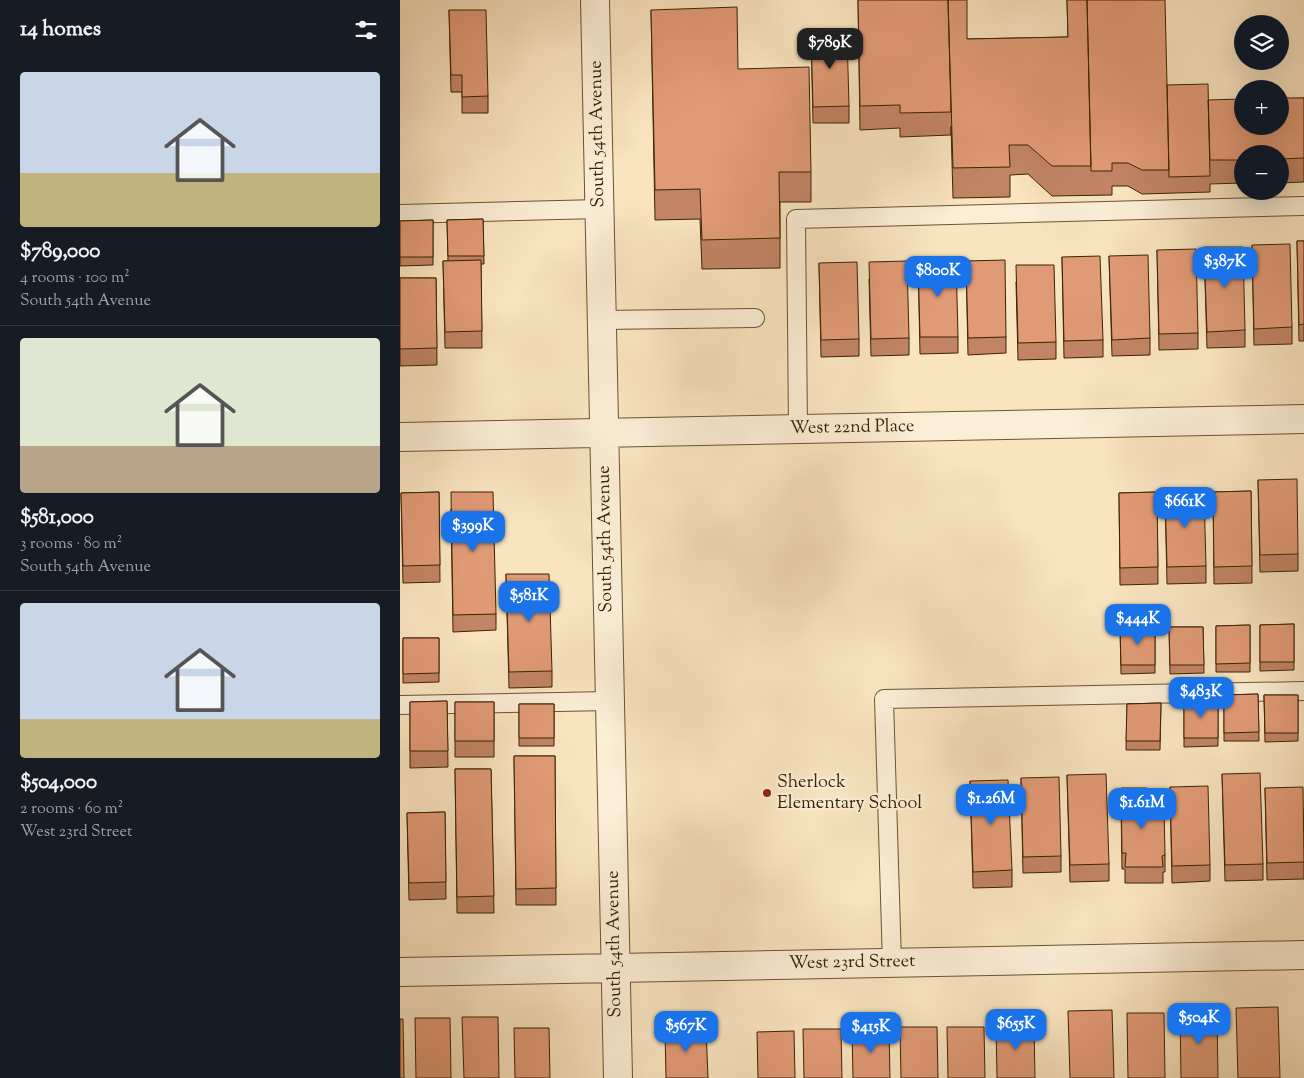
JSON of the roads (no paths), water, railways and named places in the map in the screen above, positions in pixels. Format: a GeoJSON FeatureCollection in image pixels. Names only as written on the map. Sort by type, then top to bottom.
{"type":"FeatureCollection","features":[{"type":"Feature","properties":{"kind":"street","name":"South 54th Avenue"},"geometry":{"type":"LineString","coordinates":[[595,0],[608,701],[618,1078]]}},
{"type":"Feature","properties":{"kind":"street","name":"West 22nd Place"},"geometry":{"type":"LineString","coordinates":[[400,437],[1304,419]]}},
{"type":"Feature","properties":{"kind":"street","name":"West 23rd Street"},"geometry":{"type":"LineString","coordinates":[[400,972],[1304,954]]}},
{"type":"Feature","properties":{"kind":"lane"},"geometry":{"type":"LineString","coordinates":[[798,429],[796,220],[1304,206]]}},
{"type":"Feature","properties":{"kind":"lane"},"geometry":{"type":"LineString","coordinates":[[400,214],[599,209]]}},
{"type":"Feature","properties":{"kind":"lane"},"geometry":{"type":"LineString","coordinates":[[602,320],[755,318]]}},
{"type":"Feature","properties":{"kind":"lane"},"geometry":{"type":"LineString","coordinates":[[892,963],[884,699],[1304,691]]}},
{"type":"Feature","properties":{"kind":"lane"},"geometry":{"type":"LineString","coordinates":[[400,705],[608,701]]}},
{"type":"Feature","properties":{"kind":"place","name":"Sherlock Elementary School"},"geometry":{"type":"Point","coordinates":[767,793]}}]}
